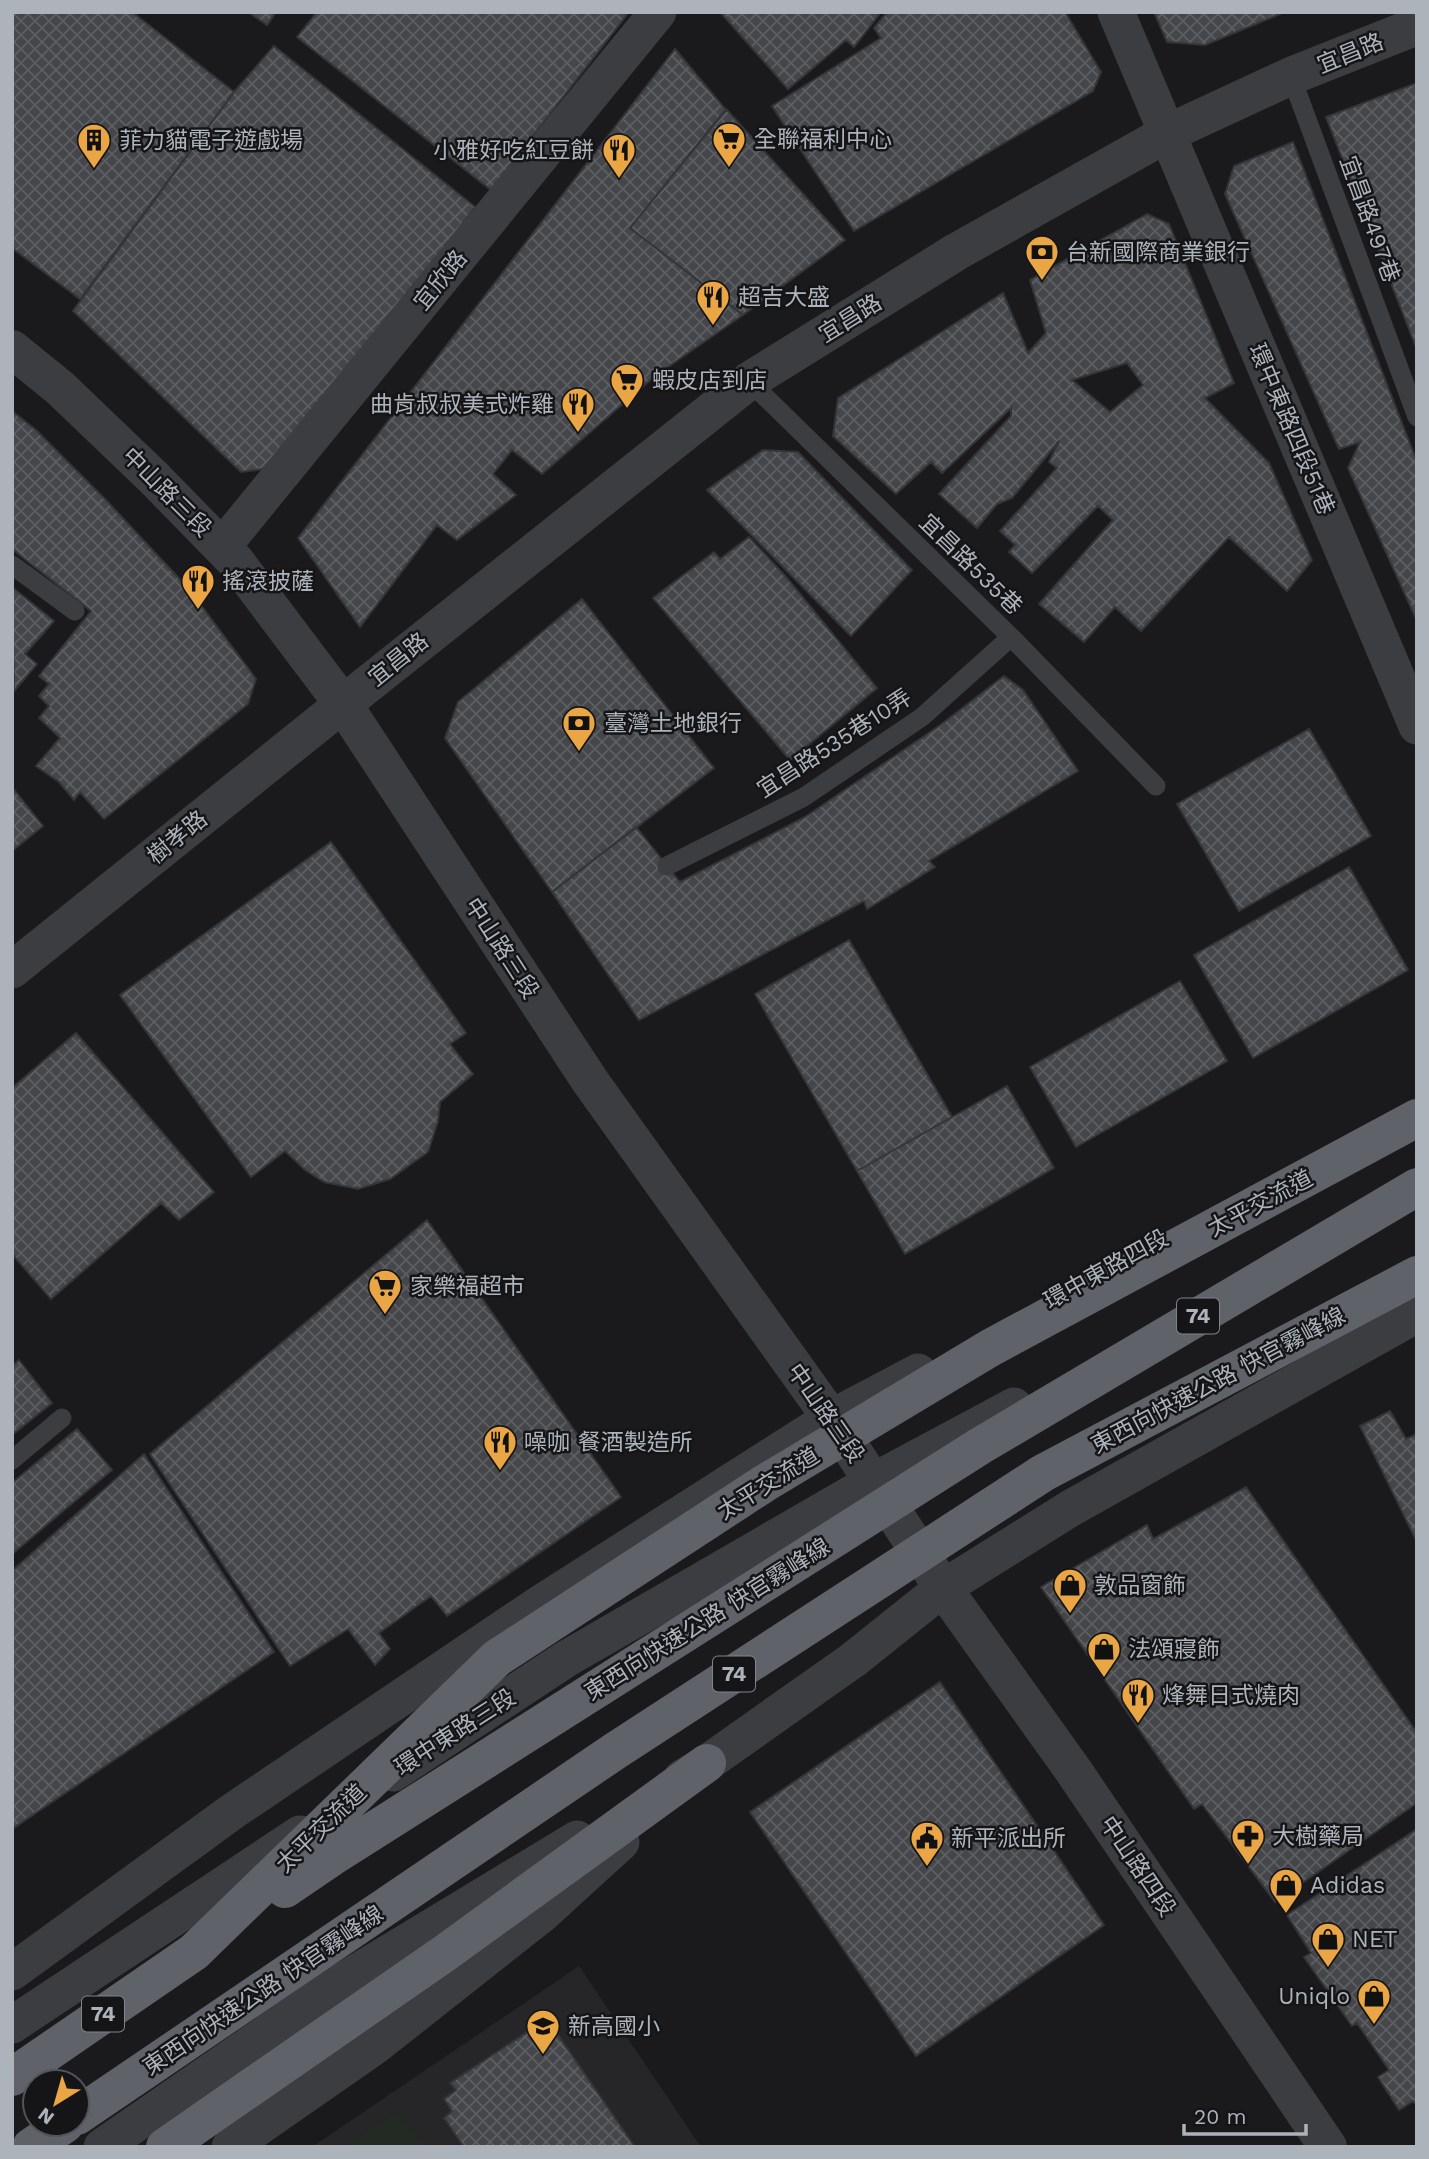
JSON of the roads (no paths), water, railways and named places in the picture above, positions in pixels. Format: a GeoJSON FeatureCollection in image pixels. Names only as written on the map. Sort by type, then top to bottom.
{"type":"FeatureCollection","features":[{"type":"Feature","properties":{"kind":"highway","name":"太平交流道"},"geometry":{"type":"LineString","coordinates":[[194,1952],[497,1658],[765,1483],[990,1348],[1417,1118]]}},
{"type":"Feature","properties":{"kind":"highway","name":"東西向快速公路 快官霧峰線"},"geometry":{"type":"LineString","coordinates":[[12,2077],[332,1857],[980,1446],[1417,1187]]}},
{"type":"Feature","properties":{"kind":"highway","name":"東西向快速公路 快官霧峰線"},"geometry":{"type":"LineString","coordinates":[[91,2107],[615,1751],[1043,1473],[1417,1275]]}},
{"type":"Feature","properties":{"kind":"highway"},"geometry":{"type":"LineString","coordinates":[[165,2147],[445,1953],[707,1763]]}},
{"type":"Feature","properties":{"kind":"street","name":"宜欣路"},"geometry":{"type":"LineString","coordinates":[[222,547],[658,12]]}},
{"type":"Feature","properties":{"kind":"street","name":"環中東路四段51巷"},"geometry":{"type":"LineString","coordinates":[[1115,12],[1417,726]]}},
{"type":"Feature","properties":{"kind":"street","name":"宜昌路"},"geometry":{"type":"LineString","coordinates":[[343,704],[749,381],[956,252],[1168,132],[1292,76],[1417,26]]}},
{"type":"Feature","properties":{"kind":"street","name":"中山路三段"},"geometry":{"type":"LineString","coordinates":[[12,349],[60,388],[236,562],[343,704],[590,1080],[831,1418],[943,1588]]}},
{"type":"Feature","properties":{"kind":"street","name":"樹孝路"},"geometry":{"type":"LineString","coordinates":[[12,970],[343,704]]}},
{"type":"Feature","properties":{"kind":"street","name":"環中東路四段"},"geometry":{"type":"LineString","coordinates":[[831,1418],[1417,1100]]}},
{"type":"Feature","properties":{"kind":"street"},"geometry":{"type":"LineString","coordinates":[[874,1481],[1417,1187]]}},
{"type":"Feature","properties":{"kind":"street"},"geometry":{"type":"LineString","coordinates":[[103,2147],[339,1983],[467,1904],[707,1763],[853,1660],[943,1588],[1072,1508],[1417,1314]]}},
{"type":"Feature","properties":{"kind":"street"},"geometry":{"type":"LineString","coordinates":[[12,1972],[279,1780],[541,1603],[831,1418]]}},
{"type":"Feature","properties":{"kind":"street","name":"環中東路三段"},"geometry":{"type":"LineString","coordinates":[[12,2025],[566,1659],[874,1481]]}},
{"type":"Feature","properties":{"kind":"street","name":"中山路四段"},"geometry":{"type":"LineString","coordinates":[[943,1588],[1080,1781],[1328,2147]]}},
{"type":"Feature","properties":{"kind":"street"},"geometry":{"type":"LineString","coordinates":[[230,2147],[375,2046],[541,1915],[707,1763]]}},
{"type":"Feature","properties":{"kind":"lane","name":"宜昌路497巷"},"geometry":{"type":"LineString","coordinates":[[1292,76],[1412,390],[1417,417]]}},
{"type":"Feature","properties":{"kind":"lane","name":"宜昌路535巷"},"geometry":{"type":"LineString","coordinates":[[749,381],[1011,637],[1156,786]]}},
{"type":"Feature","properties":{"kind":"lane"},"geometry":{"type":"LineString","coordinates":[[12,565],[75,611]]}},
{"type":"Feature","properties":{"kind":"lane","name":"宜昌路535巷10弄"},"geometry":{"type":"LineString","coordinates":[[667,866],[804,797],[922,718],[1011,637]]}},
{"type":"Feature","properties":{"kind":"lane"},"geometry":{"type":"LineString","coordinates":[[12,1460],[62,1418]]}},
{"type":"Feature","properties":{"kind":"place","name":"全聯福利中心"},"geometry":{"type":"Point","coordinates":[729,169]}},
{"type":"Feature","properties":{"kind":"place","name":"菲力貓電子遊戲場"},"geometry":{"type":"Point","coordinates":[94,170]}},
{"type":"Feature","properties":{"kind":"place","name":"小雅好吃紅豆餅"},"geometry":{"type":"Point","coordinates":[619,180]}},
{"type":"Feature","properties":{"kind":"place","name":"台新國際商業銀行"},"geometry":{"type":"Point","coordinates":[1042,282]}},
{"type":"Feature","properties":{"kind":"place","name":"超吉大盛"},"geometry":{"type":"Point","coordinates":[713,327]}},
{"type":"Feature","properties":{"kind":"place","name":"蝦皮店到店"},"geometry":{"type":"Point","coordinates":[627,410]}},
{"type":"Feature","properties":{"kind":"place","name":"曲肯叔叔美式炸雞"},"geometry":{"type":"Point","coordinates":[578,434]}},
{"type":"Feature","properties":{"kind":"place","name":"搖滾披薩"},"geometry":{"type":"Point","coordinates":[198,611]}},
{"type":"Feature","properties":{"kind":"place","name":"臺灣土地銀行"},"geometry":{"type":"Point","coordinates":[579,753]}},
{"type":"Feature","properties":{"kind":"place","name":"家樂福超市"},"geometry":{"type":"Point","coordinates":[385,1316]}},
{"type":"Feature","properties":{"kind":"place","name":"噪咖 餐酒製造所"},"geometry":{"type":"Point","coordinates":[500,1472]}},
{"type":"Feature","properties":{"kind":"place","name":"敦品窗飾"},"geometry":{"type":"Point","coordinates":[1070,1615]}},
{"type":"Feature","properties":{"kind":"place","name":"法頌寢飾"},"geometry":{"type":"Point","coordinates":[1104,1679]}},
{"type":"Feature","properties":{"kind":"place","name":"烽舞日式燒肉"},"geometry":{"type":"Point","coordinates":[1138,1725]}},
{"type":"Feature","properties":{"kind":"place","name":"大樹藥局"},"geometry":{"type":"Point","coordinates":[1248,1866]}},
{"type":"Feature","properties":{"kind":"place","name":"新平派出所"},"geometry":{"type":"Point","coordinates":[927,1868]}},
{"type":"Feature","properties":{"kind":"place","name":"Adidas"},"geometry":{"type":"Point","coordinates":[1286,1915]}},
{"type":"Feature","properties":{"kind":"place","name":"NET"},"geometry":{"type":"Point","coordinates":[1328,1969]}},
{"type":"Feature","properties":{"kind":"place","name":"Uniqlo"},"geometry":{"type":"Point","coordinates":[1374,2026]}},
{"type":"Feature","properties":{"kind":"place","name":"新高國小"},"geometry":{"type":"Point","coordinates":[543,2056]}}]}
